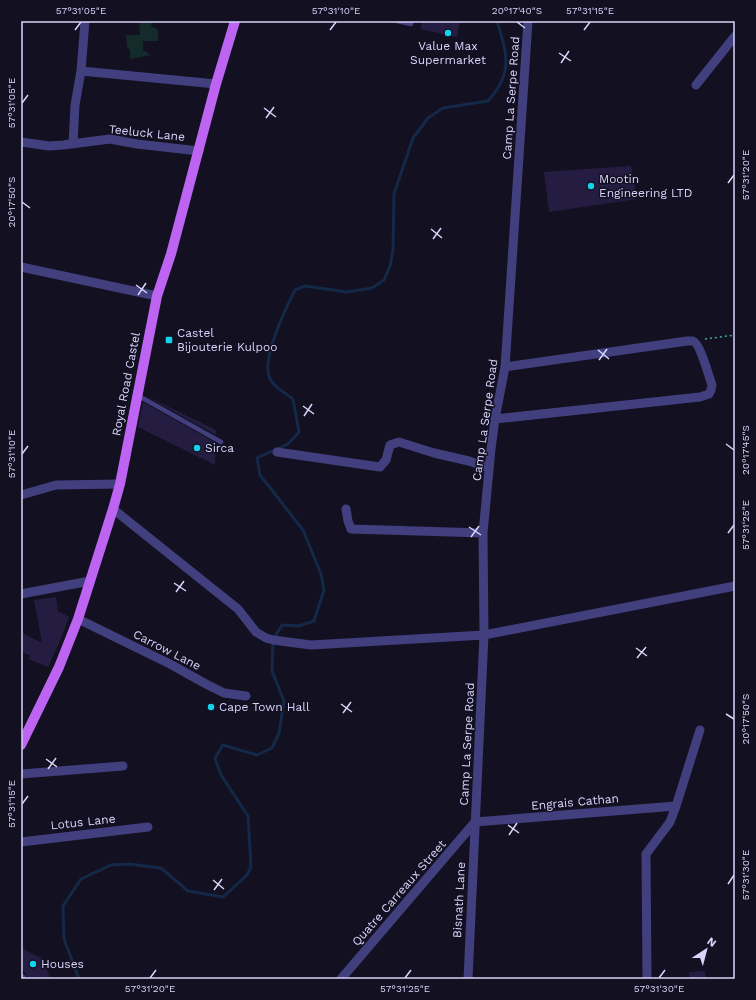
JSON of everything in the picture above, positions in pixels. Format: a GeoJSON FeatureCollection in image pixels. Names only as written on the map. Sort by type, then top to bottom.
{"type":"FeatureCollection","features":[{"type":"Feature","properties":{"kind":"main road","name":"Royal Road Castel"},"geometry":{"type":"LineString","coordinates":[[21,745],[59,667],[78,619],[113,509],[120,484],[157,296],[171,254],[216,84],[235,21]]}},
{"type":"Feature","properties":{"kind":"street"},"geometry":{"type":"LineString","coordinates":[[73,144],[75,105],[82,71],[85,21]]}},
{"type":"Feature","properties":{"kind":"street","name":"Camp La Serpe Road"},"geometry":{"type":"LineString","coordinates":[[475,822],[484,635],[483,533],[495,419],[505,367],[528,21]]}},
{"type":"Feature","properties":{"kind":"street"},"geometry":{"type":"LineString","coordinates":[[696,85],[735,36]]}},
{"type":"Feature","properties":{"kind":"street"},"geometry":{"type":"LineString","coordinates":[[82,71],[216,84]]}},
{"type":"Feature","properties":{"kind":"street","name":"Teeluck Lane"},"geometry":{"type":"LineString","coordinates":[[21,142],[49,146],[110,139],[137,144],[199,151]]}},
{"type":"Feature","properties":{"kind":"street"},"geometry":{"type":"LineString","coordinates":[[21,267],[157,296]]}},
{"type":"Feature","properties":{"kind":"street"},"geometry":{"type":"LineString","coordinates":[[495,419],[693,398],[707,395],[711,390],[712,385],[700,350],[697,344],[693,341],[505,367]]}},
{"type":"Feature","properties":{"kind":"street"},"geometry":{"type":"LineString","coordinates":[[277,452],[380,467],[386,460],[390,446],[399,442],[489,468]]}},
{"type":"Feature","properties":{"kind":"street"},"geometry":{"type":"LineString","coordinates":[[21,495],[56,485],[120,484]]}},
{"type":"Feature","properties":{"kind":"street"},"geometry":{"type":"LineString","coordinates":[[113,509],[238,609],[256,632],[266,638],[310,645],[484,635],[735,586]]}},
{"type":"Feature","properties":{"kind":"street"},"geometry":{"type":"LineString","coordinates":[[346,509],[348,521],[352,529],[483,533]]}},
{"type":"Feature","properties":{"kind":"street"},"geometry":{"type":"LineString","coordinates":[[21,594],[90,581]]}},
{"type":"Feature","properties":{"kind":"street","name":"Carrow Lane"},"geometry":{"type":"LineString","coordinates":[[78,619],[170,664],[224,693],[246,696]]}},
{"type":"Feature","properties":{"kind":"street"},"geometry":{"type":"LineString","coordinates":[[647,979],[646,854],[670,822],[700,730]]}},
{"type":"Feature","properties":{"kind":"street"},"geometry":{"type":"LineString","coordinates":[[21,774],[123,766]]}},
{"type":"Feature","properties":{"kind":"street","name":"Engrais Cathan"},"geometry":{"type":"LineString","coordinates":[[475,822],[676,806]]}},
{"type":"Feature","properties":{"kind":"street","name":"Quatre Carreaux Street"},"geometry":{"type":"LineString","coordinates":[[341,979],[475,822]]}},
{"type":"Feature","properties":{"kind":"street","name":"Bisnath Lane"},"geometry":{"type":"LineString","coordinates":[[468,979],[475,822]]}},
{"type":"Feature","properties":{"kind":"street","name":"Lotus Lane"},"geometry":{"type":"LineString","coordinates":[[21,842],[148,827]]}},
{"type":"Feature","properties":{"kind":"lane"},"geometry":{"type":"LineString","coordinates":[[397,21],[411,24],[412,21]]}},
{"type":"Feature","properties":{"kind":"lane"},"geometry":{"type":"LineString","coordinates":[[137,395],[222,442]]}},
{"type":"Feature","properties":{"kind":"path"},"geometry":{"type":"LineString","coordinates":[[693,341],[735,335]]}},
{"type":"Feature","properties":{"kind":"green space"},"geometry":{"type":"Polygon","coordinates":[[[139,21],[152,21],[151,26],[158,30],[158,41],[143,41],[143,50],[151,55],[130,59],[130,50],[127,47],[126,35],[140,35],[139,21]]]}},
{"type":"Feature","properties":{"kind":"building","name":"Value Max Supermarket"},"geometry":{"type":"Polygon","coordinates":[[[423,21],[460,21],[457,37],[420,29],[423,21]]]}},
{"type":"Feature","properties":{"kind":"building","name":"Mootin Engineering LTD"},"geometry":{"type":"Polygon","coordinates":[[[631,166],[637,199],[549,212],[544,172],[631,166]]]}},
{"type":"Feature","properties":{"kind":"building"},"geometry":{"type":"Polygon","coordinates":[[[144,395],[216,430],[216,435],[144,395]]]}},
{"type":"Feature","properties":{"kind":"building","name":"Sirca"},"geometry":{"type":"Polygon","coordinates":[[[143,402],[216,443],[215,465],[138,427],[143,402]]]}},
{"type":"Feature","properties":{"kind":"building"},"geometry":{"type":"Polygon","coordinates":[[[56,597],[58,611],[69,617],[48,667],[28,659],[31,656],[21,651],[21,632],[42,643],[34,600],[56,597]]]}},
{"type":"Feature","properties":{"kind":"building","name":"Houses"},"geometry":{"type":"Polygon","coordinates":[[[21,948],[41,958],[50,979],[28,979],[21,967],[21,948]]]}},
{"type":"Feature","properties":{"kind":"building"},"geometry":{"type":"Polygon","coordinates":[[[705,971],[706,979],[690,979],[689,972],[705,971]]]}},
{"type":"Feature","properties":{"kind":"waterway"},"geometry":{"type":"LineString","coordinates":[[79,979],[64,939],[63,906],[81,879],[111,865],[129,864],[161,868],[188,891],[223,897],[247,875],[251,867],[248,816],[221,775],[215,758],[223,745],[257,755],[272,748],[279,733],[284,701],[272,671],[273,640],[282,625],[298,626],[314,621],[324,590],[321,574],[303,530],[260,475],[257,458],[288,444],[299,432],[293,399],[276,386],[269,376],[268,367],[272,345],[281,320],[295,290],[305,286],[347,292],[372,288],[384,280],[390,266],[393,250],[394,194],[413,138],[428,118],[443,108],[488,101],[496,91],[502,81],[506,62],[497,21]]}},
{"type":"Feature","properties":{"kind":"place","name":"Value Max Supermarket"},"geometry":{"type":"Point","coordinates":[448,33]}},
{"type":"Feature","properties":{"kind":"place","name":"Mootin Engineering LTD"},"geometry":{"type":"Point","coordinates":[591,186]}},
{"type":"Feature","properties":{"kind":"place","name":"Castel Bijouterie Kulpoo"},"geometry":{"type":"Point","coordinates":[169,340]}},
{"type":"Feature","properties":{"kind":"place","name":"Sirca"},"geometry":{"type":"Point","coordinates":[197,448]}},
{"type":"Feature","properties":{"kind":"place","name":"Cape Town Hall"},"geometry":{"type":"Point","coordinates":[211,707]}},
{"type":"Feature","properties":{"kind":"place","name":"Houses"},"geometry":{"type":"Point","coordinates":[33,964]}}]}
